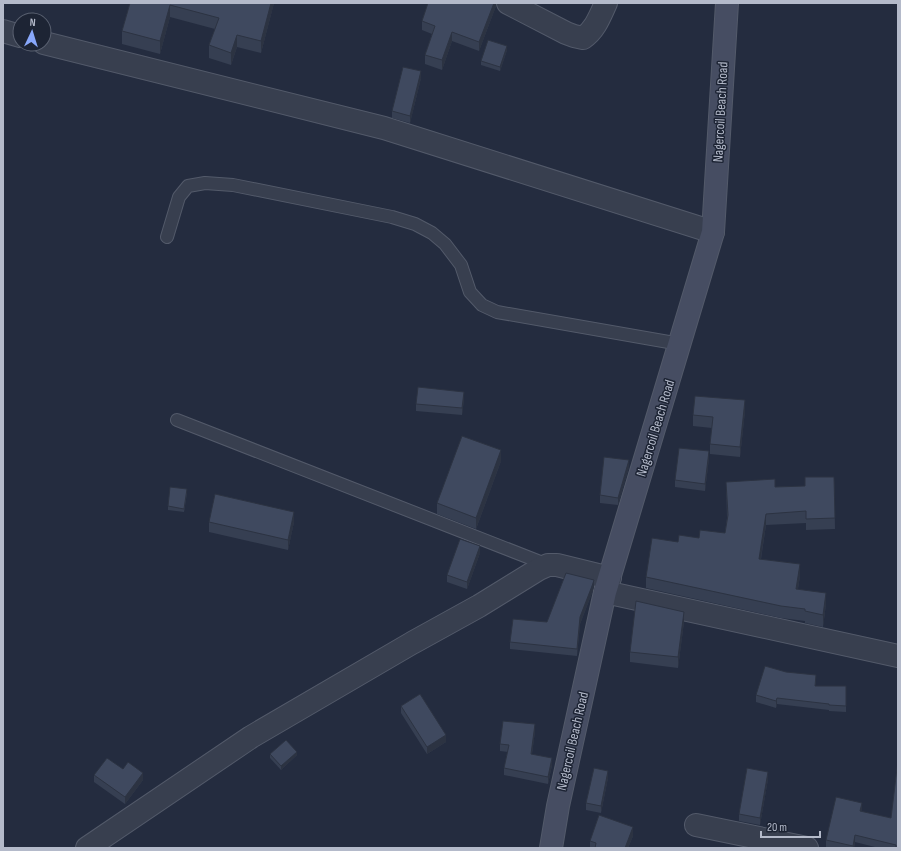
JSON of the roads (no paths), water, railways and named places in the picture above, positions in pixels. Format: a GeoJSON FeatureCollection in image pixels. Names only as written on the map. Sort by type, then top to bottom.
{"type":"FeatureCollection","features":[{"type":"Feature","properties":{"kind":"main road","name":"Nagercoil Beach Road"},"geometry":{"type":"LineString","coordinates":[[550,848],[558,806],[608,585],[713,232],[727,3]]}},
{"type":"Feature","properties":{"kind":"street"},"geometry":{"type":"LineString","coordinates":[[508,3],[566,33],[583,38],[594,28],[606,3]]}},
{"type":"Feature","properties":{"kind":"street"},"geometry":{"type":"LineString","coordinates":[[52,45],[384,128],[713,232]]}},
{"type":"Feature","properties":{"kind":"street"},"geometry":{"type":"LineString","coordinates":[[87,848],[251,737],[548,565],[566,567],[608,585],[898,656]]}},
{"type":"Feature","properties":{"kind":"street"},"geometry":{"type":"LineString","coordinates":[[696,825],[807,848]]}},
{"type":"Feature","properties":{"kind":"lane"},"geometry":{"type":"LineString","coordinates":[[167,237],[179,197],[188,186],[205,183],[233,185],[384,216],[415,224],[432,233],[445,244],[461,265],[470,292],[482,305],[496,312],[680,344]]}},
{"type":"Feature","properties":{"kind":"lane"},"geometry":{"type":"LineString","coordinates":[[177,420],[548,565]]}}]}
